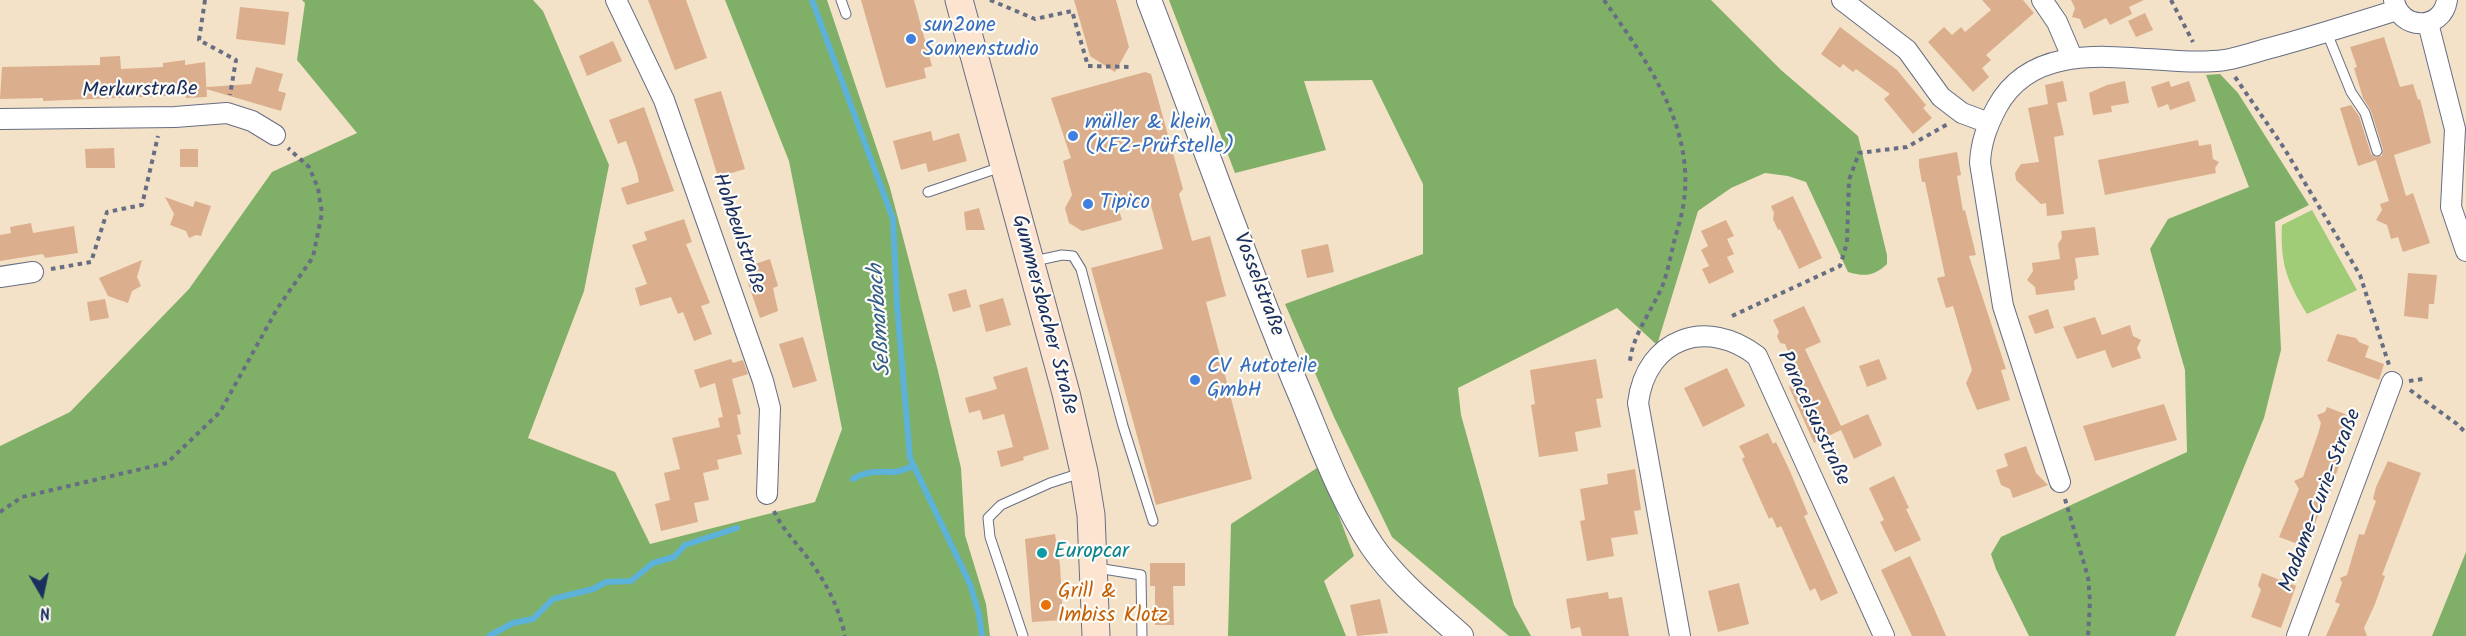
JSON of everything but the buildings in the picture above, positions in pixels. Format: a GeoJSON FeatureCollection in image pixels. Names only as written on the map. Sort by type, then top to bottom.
{"type":"FeatureCollection","features":[{"type":"Feature","properties":{"kind":"main road","name":"Gummersbacher Straße"},"geometry":{"type":"LineString","coordinates":[[959,0],[1066,393],[1084,472],[1091,515],[1095,568],[1096,636]]}},
{"type":"Feature","properties":{"kind":"street","name":"Hohbeulstraße"},"geometry":{"type":"LineString","coordinates":[[616,0],[664,100],[763,381],[770,408],[767,494]]}},
{"type":"Feature","properties":{"kind":"street"},"geometry":{"type":"LineString","coordinates":[[970,0],[974,54]]}},
{"type":"Feature","properties":{"kind":"street","name":"Vosselstraße"},"geometry":{"type":"LineString","coordinates":[[1149,0],[1273,328],[1324,451],[1353,511],[1372,545],[1388,567],[1461,636]]}},
{"type":"Feature","properties":{"kind":"street"},"geometry":{"type":"LineString","coordinates":[[1842,0],[1907,50],[1941,96],[1962,113],[1989,123]]}},
{"type":"Feature","properties":{"kind":"street"},"geometry":{"type":"LineString","coordinates":[[2042,0],[2057,22],[2072,57]]}},
{"type":"Feature","properties":{"kind":"street"},"geometry":{"type":"LineString","coordinates":[[2060,482],[2003,306],[1980,163],[1981,142],[2001,99],[2018,80],[2043,66],[2072,57],[2214,61],[2327,33],[2395,5],[2410,22],[2428,23],[2443,12],[2447,0]]}},
{"type":"Feature","properties":{"kind":"street"},"geometry":{"type":"LineString","coordinates":[[2428,23],[2460,122],[2451,207],[2466,251]]}},
{"type":"Feature","properties":{"kind":"street","name":"Merkurstraße"},"geometry":{"type":"LineString","coordinates":[[0,119],[162,117],[227,113],[252,122],[275,135]]}},
{"type":"Feature","properties":{"kind":"street"},"geometry":{"type":"LineString","coordinates":[[0,277],[33,272]]}},
{"type":"Feature","properties":{"kind":"street","name":"Paracelsusstraße"},"geometry":{"type":"LineString","coordinates":[[1680,636],[1638,403],[1640,389],[1651,364],[1662,352],[1677,342],[1695,336],[1712,335],[1730,339],[1757,356],[1884,636]]}},
{"type":"Feature","properties":{"kind":"street","name":"Madame-Curie-Straße"},"geometry":{"type":"LineString","coordinates":[[2296,636],[2392,382]]}},
{"type":"Feature","properties":{"kind":"lane"},"geometry":{"type":"LineString","coordinates":[[841,0],[846,14]]}},
{"type":"Feature","properties":{"kind":"lane"},"geometry":{"type":"LineString","coordinates":[[2327,33],[2351,92],[2365,112],[2377,151]]}},
{"type":"Feature","properties":{"kind":"lane"},"geometry":{"type":"LineString","coordinates":[[927,192],[1003,166]]}},
{"type":"Feature","properties":{"kind":"lane"},"geometry":{"type":"LineString","coordinates":[[1029,262],[1062,255],[1074,256],[1081,269],[1123,426],[1153,521]]}},
{"type":"Feature","properties":{"kind":"lane"},"geometry":{"type":"LineString","coordinates":[[1023,636],[990,537],[988,518],[1001,505],[1050,483],[1084,472]]}},
{"type":"Feature","properties":{"kind":"lane"},"geometry":{"type":"LineString","coordinates":[[1095,568],[1141,575],[1142,636]]}},
{"type":"Feature","properties":{"kind":"path"},"geometry":{"type":"LineString","coordinates":[[205,0],[199,40],[236,60],[227,113]]}},
{"type":"Feature","properties":{"kind":"path"},"geometry":{"type":"LineString","coordinates":[[990,0],[1035,19],[1072,11],[1088,66],[1132,67]]}},
{"type":"Feature","properties":{"kind":"path"},"geometry":{"type":"LineString","coordinates":[[1604,0],[1648,63],[1666,99],[1681,140],[1685,168],[1683,205],[1664,282],[1630,357],[1629,371],[1640,389]]}},
{"type":"Feature","properties":{"kind":"path"},"geometry":{"type":"LineString","coordinates":[[2171,0],[2195,46],[2234,76],[2284,148],[2360,275],[2388,356],[2392,382],[2413,391],[2466,433]]}},
{"type":"Feature","properties":{"kind":"path"},"geometry":{"type":"LineString","coordinates":[[1732,316],[1839,266],[1847,243],[1849,180],[1859,153],[1907,147],[1944,127],[1962,113]]}},
{"type":"Feature","properties":{"kind":"path"},"geometry":{"type":"LineString","coordinates":[[33,272],[91,262],[107,212],[142,204],[162,117]]}},
{"type":"Feature","properties":{"kind":"path"},"geometry":{"type":"LineString","coordinates":[[0,512],[22,497],[167,463],[220,412],[277,309],[313,256],[322,213],[318,189],[309,167],[275,135]]}},
{"type":"Feature","properties":{"kind":"path"},"geometry":{"type":"LineString","coordinates":[[2060,482],[2088,577],[2091,601],[2088,636]]}},
{"type":"Feature","properties":{"kind":"path"},"geometry":{"type":"LineString","coordinates":[[767,494],[780,525],[807,557],[828,588],[842,619],[845,636]]}},
{"type":"Feature","properties":{"kind":"green space"},"geometry":{"type":"Polygon","coordinates":[[[302,0],[533,0],[543,11],[609,165],[584,291],[528,438],[615,472],[650,544],[815,502],[842,429],[789,161],[725,0],[827,0],[890,188],[938,371],[961,468],[965,535],[986,604],[990,636],[0,636],[0,446],[70,412],[189,289],[272,172],[357,133],[297,60],[305,3],[302,0]]]}},
{"type":"Feature","properties":{"kind":"green space"},"geometry":{"type":"Polygon","coordinates":[[[1169,0],[1711,0],[1781,70],[1858,136],[1887,255],[1887,264],[1869,274],[1859,275],[1848,272],[1806,182],[1788,176],[1765,173],[1731,188],[1698,211],[1657,345],[1617,308],[1458,388],[1461,415],[1514,605],[1531,636],[1509,636],[1392,537],[1334,417],[1285,304],[1423,254],[1423,184],[1372,80],[1304,81],[1326,150],[1235,173],[1169,0]]]}},
{"type":"Feature","properties":{"kind":"green space"},"geometry":{"type":"Polygon","coordinates":[[[2220,74],[2238,93],[2309,205],[2275,222],[2281,350],[2264,418],[2175,636],[2029,636],[1991,554],[2001,537],[2187,452],[2185,370],[2150,249],[2168,219],[2249,187],[2206,75],[2220,74]]]}},
{"type":"Feature","properties":{"kind":"green space"},"geometry":{"type":"Polygon","coordinates":[[[2312,210],[2357,290],[2307,314],[2286,272],[2282,250],[2282,225],[2312,210]]]}},
{"type":"Feature","properties":{"kind":"green space"},"geometry":{"type":"Polygon","coordinates":[[[1320,466],[1354,556],[1324,581],[1346,636],[1228,636],[1231,524],[1320,466]]]}},
{"type":"Feature","properties":{"kind":"green space"},"geometry":{"type":"Polygon","coordinates":[[[2466,552],[2466,636],[2432,636],[2466,552]]]}},
{"type":"Feature","properties":{"kind":"waterway","name":"Seßmarbach"},"geometry":{"type":"LineString","coordinates":[[812,0],[893,219],[897,304],[910,458],[970,584],[979,614],[982,636]]}},
{"type":"Feature","properties":{"kind":"waterway"},"geometry":{"type":"LineString","coordinates":[[853,479],[869,473],[895,472],[914,466]]}},
{"type":"Feature","properties":{"kind":"waterway"},"geometry":{"type":"LineString","coordinates":[[489,636],[513,623],[533,619],[553,599],[593,589],[606,582],[631,581],[653,563],[674,557],[685,545],[737,528]]}},
{"type":"Feature","properties":{"kind":"place","name":"sun2one Sonnenstudio"},"geometry":{"type":"Point","coordinates":[911,39]}},
{"type":"Feature","properties":{"kind":"place","name":"müller & klein (KFZ-Prüfstelle)"},"geometry":{"type":"Point","coordinates":[1073,136]}},
{"type":"Feature","properties":{"kind":"place","name":"Tipico"},"geometry":{"type":"Point","coordinates":[1088,204]}},
{"type":"Feature","properties":{"kind":"place","name":"CV Autoteile GmbH"},"geometry":{"type":"Point","coordinates":[1195,380]}},
{"type":"Feature","properties":{"kind":"place","name":"Europcar"},"geometry":{"type":"Point","coordinates":[1042,553]}},
{"type":"Feature","properties":{"kind":"place","name":"Grill & Imbiss Klotz"},"geometry":{"type":"Point","coordinates":[1046,605]}}]}
